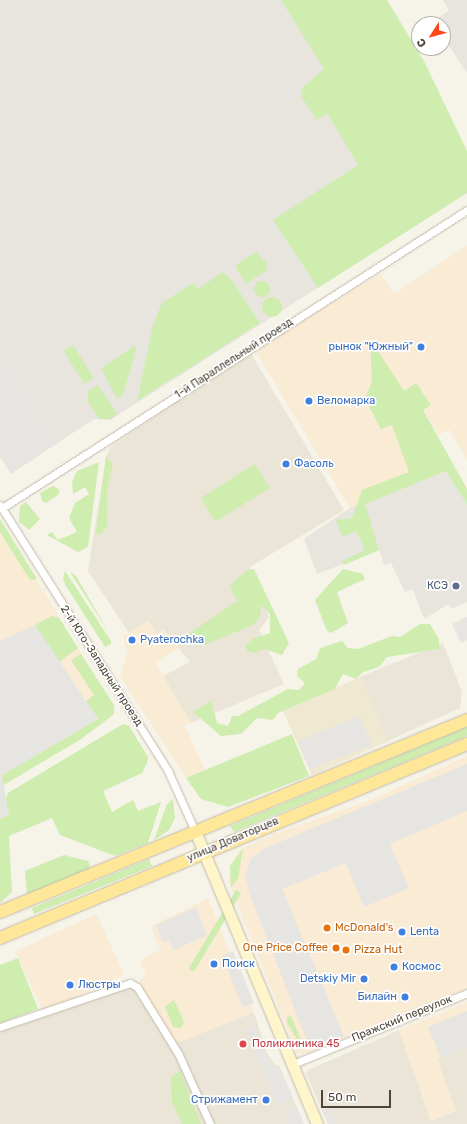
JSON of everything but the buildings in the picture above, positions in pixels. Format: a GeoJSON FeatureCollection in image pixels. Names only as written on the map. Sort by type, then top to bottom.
{"type":"FeatureCollection","features":[{"type":"Feature","properties":{"kind":"main road","name":"улица Доваторцев"},"geometry":{"type":"LineString","coordinates":[[0,912],[467,720]]}},
{"type":"Feature","properties":{"kind":"main road","name":"улица Доваторцев"},"geometry":{"type":"LineString","coordinates":[[0,938],[467,744]]}},
{"type":"Feature","properties":{"kind":"main road"},"geometry":{"type":"LineString","coordinates":[[195,831],[294,1064],[317,1124]]}},
{"type":"Feature","properties":{"kind":"street","name":"1-й Параллельный проезд"},"geometry":{"type":"LineString","coordinates":[[1,506],[467,210]]}},
{"type":"Feature","properties":{"kind":"street","name":"2-й Юго-Западный проезд"},"geometry":{"type":"LineString","coordinates":[[1,506],[168,771],[195,831]]}},
{"type":"Feature","properties":{"kind":"street"},"geometry":{"type":"LineString","coordinates":[[0,1027],[130,983],[137,986],[178,1053],[210,1124]]}},
{"type":"Feature","properties":{"kind":"street","name":"Пражский переулок"},"geometry":{"type":"LineString","coordinates":[[294,1064],[467,993]]}},
{"type":"Feature","properties":{"kind":"shaded area"},"geometry":{"type":"Polygon","coordinates":[[[0,0],[361,0],[467,193],[110,420],[94,419],[11,474],[0,457],[0,0]]]}},
{"type":"Feature","properties":{"kind":"shaded area"},"geometry":{"type":"Polygon","coordinates":[[[443,0],[467,0],[467,73],[451,49],[451,16],[441,16],[449,10],[443,0]]]}},
{"type":"Feature","properties":{"kind":"shaded area"},"geometry":{"type":"Polygon","coordinates":[[[467,246],[467,460],[449,429],[439,435],[423,410],[430,405],[416,383],[404,391],[370,340],[372,381],[365,399],[396,424],[418,483],[350,508],[258,355],[257,349],[380,274],[394,294],[467,246]]]}},
{"type":"Feature","properties":{"kind":"shaded area"},"geometry":{"type":"Polygon","coordinates":[[[250,352],[344,510],[250,567],[269,617],[259,630],[284,684],[191,723],[163,676],[190,662],[164,630],[157,634],[148,621],[129,633],[88,571],[106,457],[111,446],[250,352]]]}},
{"type":"Feature","properties":{"kind":"shaded area"},"geometry":{"type":"Polygon","coordinates":[[[0,356],[55,443],[12,470],[0,451],[0,356]]]}},
{"type":"Feature","properties":{"kind":"shaded area"},"geometry":{"type":"Polygon","coordinates":[[[446,471],[467,505],[467,602],[451,609],[449,604],[424,619],[413,589],[405,592],[391,563],[384,565],[379,550],[317,574],[304,539],[350,508],[446,471]]]}},
{"type":"Feature","properties":{"kind":"shaded area"},"geometry":{"type":"Polygon","coordinates":[[[0,519],[115,710],[108,720],[81,739],[2,786],[9,815],[0,819],[0,519]]]}},
{"type":"Feature","properties":{"kind":"shaded area"},"geometry":{"type":"Polygon","coordinates":[[[467,617],[467,640],[461,643],[452,624],[467,617]]]}},
{"type":"Feature","properties":{"kind":"shaded area"},"geometry":{"type":"Polygon","coordinates":[[[148,621],[157,634],[163,629],[179,648],[155,663],[191,723],[184,725],[205,770],[186,778],[120,676],[127,654],[124,636],[148,621]]]}},
{"type":"Feature","properties":{"kind":"shaded area"},"geometry":{"type":"Polygon","coordinates":[[[35,625],[98,719],[2,775],[9,815],[0,819],[0,641],[35,625]]]}},
{"type":"Feature","properties":{"kind":"shaded area"},"geometry":{"type":"Polygon","coordinates":[[[443,643],[462,692],[460,708],[388,741],[360,677],[443,643]]]}},
{"type":"Feature","properties":{"kind":"shaded area"},"geometry":{"type":"Polygon","coordinates":[[[360,677],[388,741],[312,775],[283,711],[360,677]]]}},
{"type":"Feature","properties":{"kind":"shaded area"},"geometry":{"type":"Polygon","coordinates":[[[360,716],[372,745],[309,770],[298,741],[360,716]]]}},
{"type":"Feature","properties":{"kind":"shaded area"},"geometry":{"type":"Polygon","coordinates":[[[467,756],[467,988],[305,1054],[297,1053],[228,881],[234,858],[243,848],[274,834],[368,801],[467,756]]]}},
{"type":"Feature","properties":{"kind":"shaded area"},"geometry":{"type":"Polygon","coordinates":[[[467,764],[467,811],[390,844],[409,888],[364,907],[346,863],[282,889],[344,1036],[310,1048],[251,898],[245,877],[250,860],[263,849],[467,764]]]}},
{"type":"Feature","properties":{"kind":"shaded area"},"geometry":{"type":"Polygon","coordinates":[[[208,898],[254,1012],[174,1044],[139,982],[146,975],[140,960],[161,950],[151,926],[208,898]]]}},
{"type":"Feature","properties":{"kind":"shaded area"},"geometry":{"type":"Polygon","coordinates":[[[196,907],[207,935],[174,950],[169,941],[162,941],[156,925],[196,907]]]}},
{"type":"Feature","properties":{"kind":"shaded area"},"geometry":{"type":"Polygon","coordinates":[[[96,914],[124,975],[44,1012],[15,952],[96,914]]]}},
{"type":"Feature","properties":{"kind":"shaded area"},"geometry":{"type":"Polygon","coordinates":[[[233,951],[254,1003],[243,1007],[222,955],[233,951]]]}},
{"type":"Feature","properties":{"kind":"shaded area"},"geometry":{"type":"Polygon","coordinates":[[[127,985],[136,990],[178,1061],[207,1124],[0,1124],[0,1031],[127,985]]]}},
{"type":"Feature","properties":{"kind":"shaded area"},"geometry":{"type":"Polygon","coordinates":[[[467,1002],[467,1047],[437,1059],[456,1111],[431,1121],[399,1030],[467,1002]]]}},
{"type":"Feature","properties":{"kind":"shaded area"},"geometry":{"type":"Polygon","coordinates":[[[467,1011],[467,1047],[441,1058],[428,1027],[467,1011]]]}},
{"type":"Feature","properties":{"kind":"shaded area"},"geometry":{"type":"Polygon","coordinates":[[[254,1012],[267,1053],[282,1074],[304,1124],[213,1124],[174,1044],[254,1012]]]}},
{"type":"Feature","properties":{"kind":"shaded area"},"geometry":{"type":"Polygon","coordinates":[[[254,1025],[272,1067],[279,1065],[293,1098],[278,1105],[246,1028],[254,1025]]]}},
{"type":"Feature","properties":{"kind":"shaded area"},"geometry":{"type":"Polygon","coordinates":[[[399,1030],[431,1121],[456,1111],[437,1059],[467,1047],[467,1124],[328,1124],[306,1074],[308,1070],[399,1030]]]}},
{"type":"Feature","properties":{"kind":"shaded area"},"geometry":{"type":"Polygon","coordinates":[[[330,1106],[337,1124],[329,1124],[322,1108],[330,1106]]]}},
{"type":"Feature","properties":{"kind":"shaded area"},"geometry":{"type":"Polygon","coordinates":[[[297,1108],[304,1124],[290,1124],[285,1113],[297,1108]]]}},
{"type":"Feature","properties":{"kind":"green space"},"geometry":{"type":"Polygon","coordinates":[[[281,0],[387,0],[411,40],[411,56],[421,56],[424,61],[467,151],[467,193],[318,288],[273,220],[358,165],[327,113],[317,120],[301,96],[303,87],[324,69],[281,0]]]}},
{"type":"Feature","properties":{"kind":"green space"},"geometry":{"type":"Polygon","coordinates":[[[256,252],[267,263],[266,271],[246,284],[235,266],[256,252]]]}},
{"type":"Feature","properties":{"kind":"green space"},"geometry":{"type":"Polygon","coordinates":[[[223,272],[233,282],[260,323],[137,401],[153,325],[162,303],[193,283],[198,289],[223,272]]]}},
{"type":"Feature","properties":{"kind":"green space"},"geometry":{"type":"Polygon","coordinates":[[[262,281],[268,283],[270,289],[268,295],[262,297],[256,295],[254,289],[256,283],[262,281]]]}},
{"type":"Feature","properties":{"kind":"green space"},"geometry":{"type":"Polygon","coordinates":[[[272,297],[279,300],[282,307],[279,314],[272,317],[265,314],[262,307],[265,300],[272,297]]]}},
{"type":"Feature","properties":{"kind":"green space"},"geometry":{"type":"Polygon","coordinates":[[[370,339],[404,391],[416,383],[431,405],[423,410],[467,489],[467,505],[446,471],[365,504],[379,550],[344,565],[342,561],[365,550],[356,531],[342,537],[336,520],[352,518],[362,490],[409,472],[392,425],[381,429],[365,399],[372,381],[370,339]]]}},
{"type":"Feature","properties":{"kind":"green space"},"geometry":{"type":"Polygon","coordinates":[[[73,345],[94,378],[84,384],[64,351],[73,345]]]}},
{"type":"Feature","properties":{"kind":"green space"},"geometry":{"type":"Polygon","coordinates":[[[134,346],[136,349],[123,395],[117,399],[101,368],[134,346]]]}},
{"type":"Feature","properties":{"kind":"green space"},"geometry":{"type":"Polygon","coordinates":[[[98,385],[117,414],[111,419],[99,419],[87,400],[89,390],[98,385]]]}},
{"type":"Feature","properties":{"kind":"green space"},"geometry":{"type":"Polygon","coordinates":[[[106,457],[113,465],[107,489],[107,527],[99,536],[96,532],[106,457]]]}},
{"type":"Feature","properties":{"kind":"green space"},"geometry":{"type":"Polygon","coordinates":[[[99,462],[88,547],[78,552],[47,535],[52,532],[58,540],[77,532],[69,518],[75,503],[89,494],[85,487],[73,494],[72,482],[77,471],[99,462]]]}},
{"type":"Feature","properties":{"kind":"green space"},"geometry":{"type":"Polygon","coordinates":[[[255,464],[270,488],[216,522],[201,498],[255,464]]]}},
{"type":"Feature","properties":{"kind":"green space"},"geometry":{"type":"Polygon","coordinates":[[[53,486],[60,490],[58,495],[46,503],[42,501],[40,493],[53,486]]]}},
{"type":"Feature","properties":{"kind":"green space"},"geometry":{"type":"Polygon","coordinates":[[[26,502],[40,519],[29,530],[19,522],[20,506],[26,502]]]}},
{"type":"Feature","properties":{"kind":"green space"},"geometry":{"type":"Polygon","coordinates":[[[0,519],[37,579],[30,580],[0,532],[0,519]]]}},
{"type":"Feature","properties":{"kind":"green space"},"geometry":{"type":"Polygon","coordinates":[[[254,569],[289,643],[282,655],[265,649],[255,653],[247,651],[246,645],[252,639],[270,633],[270,614],[261,605],[260,617],[253,625],[204,645],[194,645],[188,638],[190,633],[239,600],[234,597],[230,585],[248,570],[254,569]]]}},
{"type":"Feature","properties":{"kind":"green space"},"geometry":{"type":"Polygon","coordinates":[[[343,569],[363,574],[365,579],[337,592],[348,623],[331,633],[327,631],[315,600],[343,569]]]}},
{"type":"Feature","properties":{"kind":"green space"},"geometry":{"type":"Polygon","coordinates":[[[65,571],[111,641],[111,644],[105,647],[66,586],[63,579],[65,571]]]}},
{"type":"Feature","properties":{"kind":"green space"},"geometry":{"type":"Polygon","coordinates":[[[70,572],[76,576],[111,636],[70,572]]]}},
{"type":"Feature","properties":{"kind":"green space"},"geometry":{"type":"Polygon","coordinates":[[[52,616],[59,618],[78,648],[59,662],[35,625],[52,616]]]}},
{"type":"Feature","properties":{"kind":"green space"},"geometry":{"type":"Polygon","coordinates":[[[420,624],[430,624],[439,639],[439,649],[387,657],[379,667],[363,672],[356,679],[343,674],[335,689],[278,713],[273,720],[257,718],[241,734],[221,736],[193,712],[211,701],[217,723],[228,726],[232,716],[238,716],[288,689],[299,690],[305,683],[297,676],[298,669],[316,659],[320,648],[342,641],[348,648],[358,649],[392,636],[400,637],[420,624]]]}},
{"type":"Feature","properties":{"kind":"green space"},"geometry":{"type":"Polygon","coordinates":[[[81,654],[114,705],[114,714],[81,739],[2,786],[2,775],[98,719],[86,701],[94,695],[71,660],[81,654]]]}},
{"type":"Feature","properties":{"kind":"green space"},"geometry":{"type":"Polygon","coordinates":[[[123,724],[129,726],[148,757],[147,763],[142,773],[103,791],[112,812],[133,800],[138,811],[161,802],[148,843],[115,856],[60,835],[52,818],[9,836],[12,892],[0,903],[0,819],[9,815],[5,800],[8,793],[123,724]]]}},
{"type":"Feature","properties":{"kind":"green space"},"geometry":{"type":"Polygon","coordinates":[[[467,727],[467,736],[234,832],[230,826],[467,727]]]}},
{"type":"Feature","properties":{"kind":"green space"},"geometry":{"type":"Polygon","coordinates":[[[292,734],[309,776],[228,807],[201,799],[186,778],[292,734]]]}},
{"type":"Feature","properties":{"kind":"green space"},"geometry":{"type":"Polygon","coordinates":[[[173,799],[175,818],[169,830],[154,840],[167,804],[173,799]]]}},
{"type":"Feature","properties":{"kind":"green space"},"geometry":{"type":"Polygon","coordinates":[[[243,848],[238,879],[231,887],[230,866],[243,848]]]}},
{"type":"Feature","properties":{"kind":"green space"},"geometry":{"type":"Polygon","coordinates":[[[64,855],[88,861],[91,868],[27,895],[25,871],[64,855]]]}},
{"type":"Feature","properties":{"kind":"green space"},"geometry":{"type":"Polygon","coordinates":[[[149,859],[152,866],[34,914],[32,908],[149,859]]]}},
{"type":"Feature","properties":{"kind":"green space"},"geometry":{"type":"Polygon","coordinates":[[[236,890],[241,893],[194,972],[189,969],[236,890]]]}},
{"type":"Feature","properties":{"kind":"green space"},"geometry":{"type":"Polygon","coordinates":[[[18,958],[38,1009],[0,1023],[0,965],[18,958]]]}},
{"type":"Feature","properties":{"kind":"green space"},"geometry":{"type":"Polygon","coordinates":[[[174,1000],[184,1022],[181,1028],[173,1027],[165,1007],[174,1000]]]}},
{"type":"Feature","properties":{"kind":"green space"},"geometry":{"type":"Polygon","coordinates":[[[291,1016],[304,1048],[303,1049],[287,1023],[287,1017],[291,1016]]]}},
{"type":"Feature","properties":{"kind":"green space"},"geometry":{"type":"Polygon","coordinates":[[[180,1071],[201,1124],[182,1124],[172,1102],[171,1077],[180,1071]]]}},
{"type":"Feature","properties":{"kind":"place","name":"рынок \"Южный\""},"geometry":{"type":"Point","coordinates":[421,347]}},
{"type":"Feature","properties":{"kind":"place","name":"Веломарка"},"geometry":{"type":"Point","coordinates":[309,401]}},
{"type":"Feature","properties":{"kind":"place","name":"Фасоль"},"geometry":{"type":"Point","coordinates":[286,464]}},
{"type":"Feature","properties":{"kind":"place","name":"КСЭ"},"geometry":{"type":"Point","coordinates":[456,586]}},
{"type":"Feature","properties":{"kind":"place","name":"Pyaterochka"},"geometry":{"type":"Point","coordinates":[132,640]}},
{"type":"Feature","properties":{"kind":"place","name":"McDonald's"},"geometry":{"type":"Point","coordinates":[327,928]}},
{"type":"Feature","properties":{"kind":"place","name":"Lenta"},"geometry":{"type":"Point","coordinates":[402,932]}},
{"type":"Feature","properties":{"kind":"place","name":"One Price Coffee"},"geometry":{"type":"Point","coordinates":[336,948]}},
{"type":"Feature","properties":{"kind":"place","name":"Pizza Hut"},"geometry":{"type":"Point","coordinates":[346,950]}},
{"type":"Feature","properties":{"kind":"place","name":"Поиск"},"geometry":{"type":"Point","coordinates":[214,964]}},
{"type":"Feature","properties":{"kind":"place","name":"Космос"},"geometry":{"type":"Point","coordinates":[394,967]}},
{"type":"Feature","properties":{"kind":"place","name":"Detskiy Mir"},"geometry":{"type":"Point","coordinates":[364,979]}},
{"type":"Feature","properties":{"kind":"place","name":"Люстры"},"geometry":{"type":"Point","coordinates":[70,985]}},
{"type":"Feature","properties":{"kind":"place","name":"Билайн"},"geometry":{"type":"Point","coordinates":[405,997]}},
{"type":"Feature","properties":{"kind":"place","name":"Поликлиника 45"},"geometry":{"type":"Point","coordinates":[243,1044]}},
{"type":"Feature","properties":{"kind":"place","name":"Стрижамент"},"geometry":{"type":"Point","coordinates":[266,1100]}}]}
